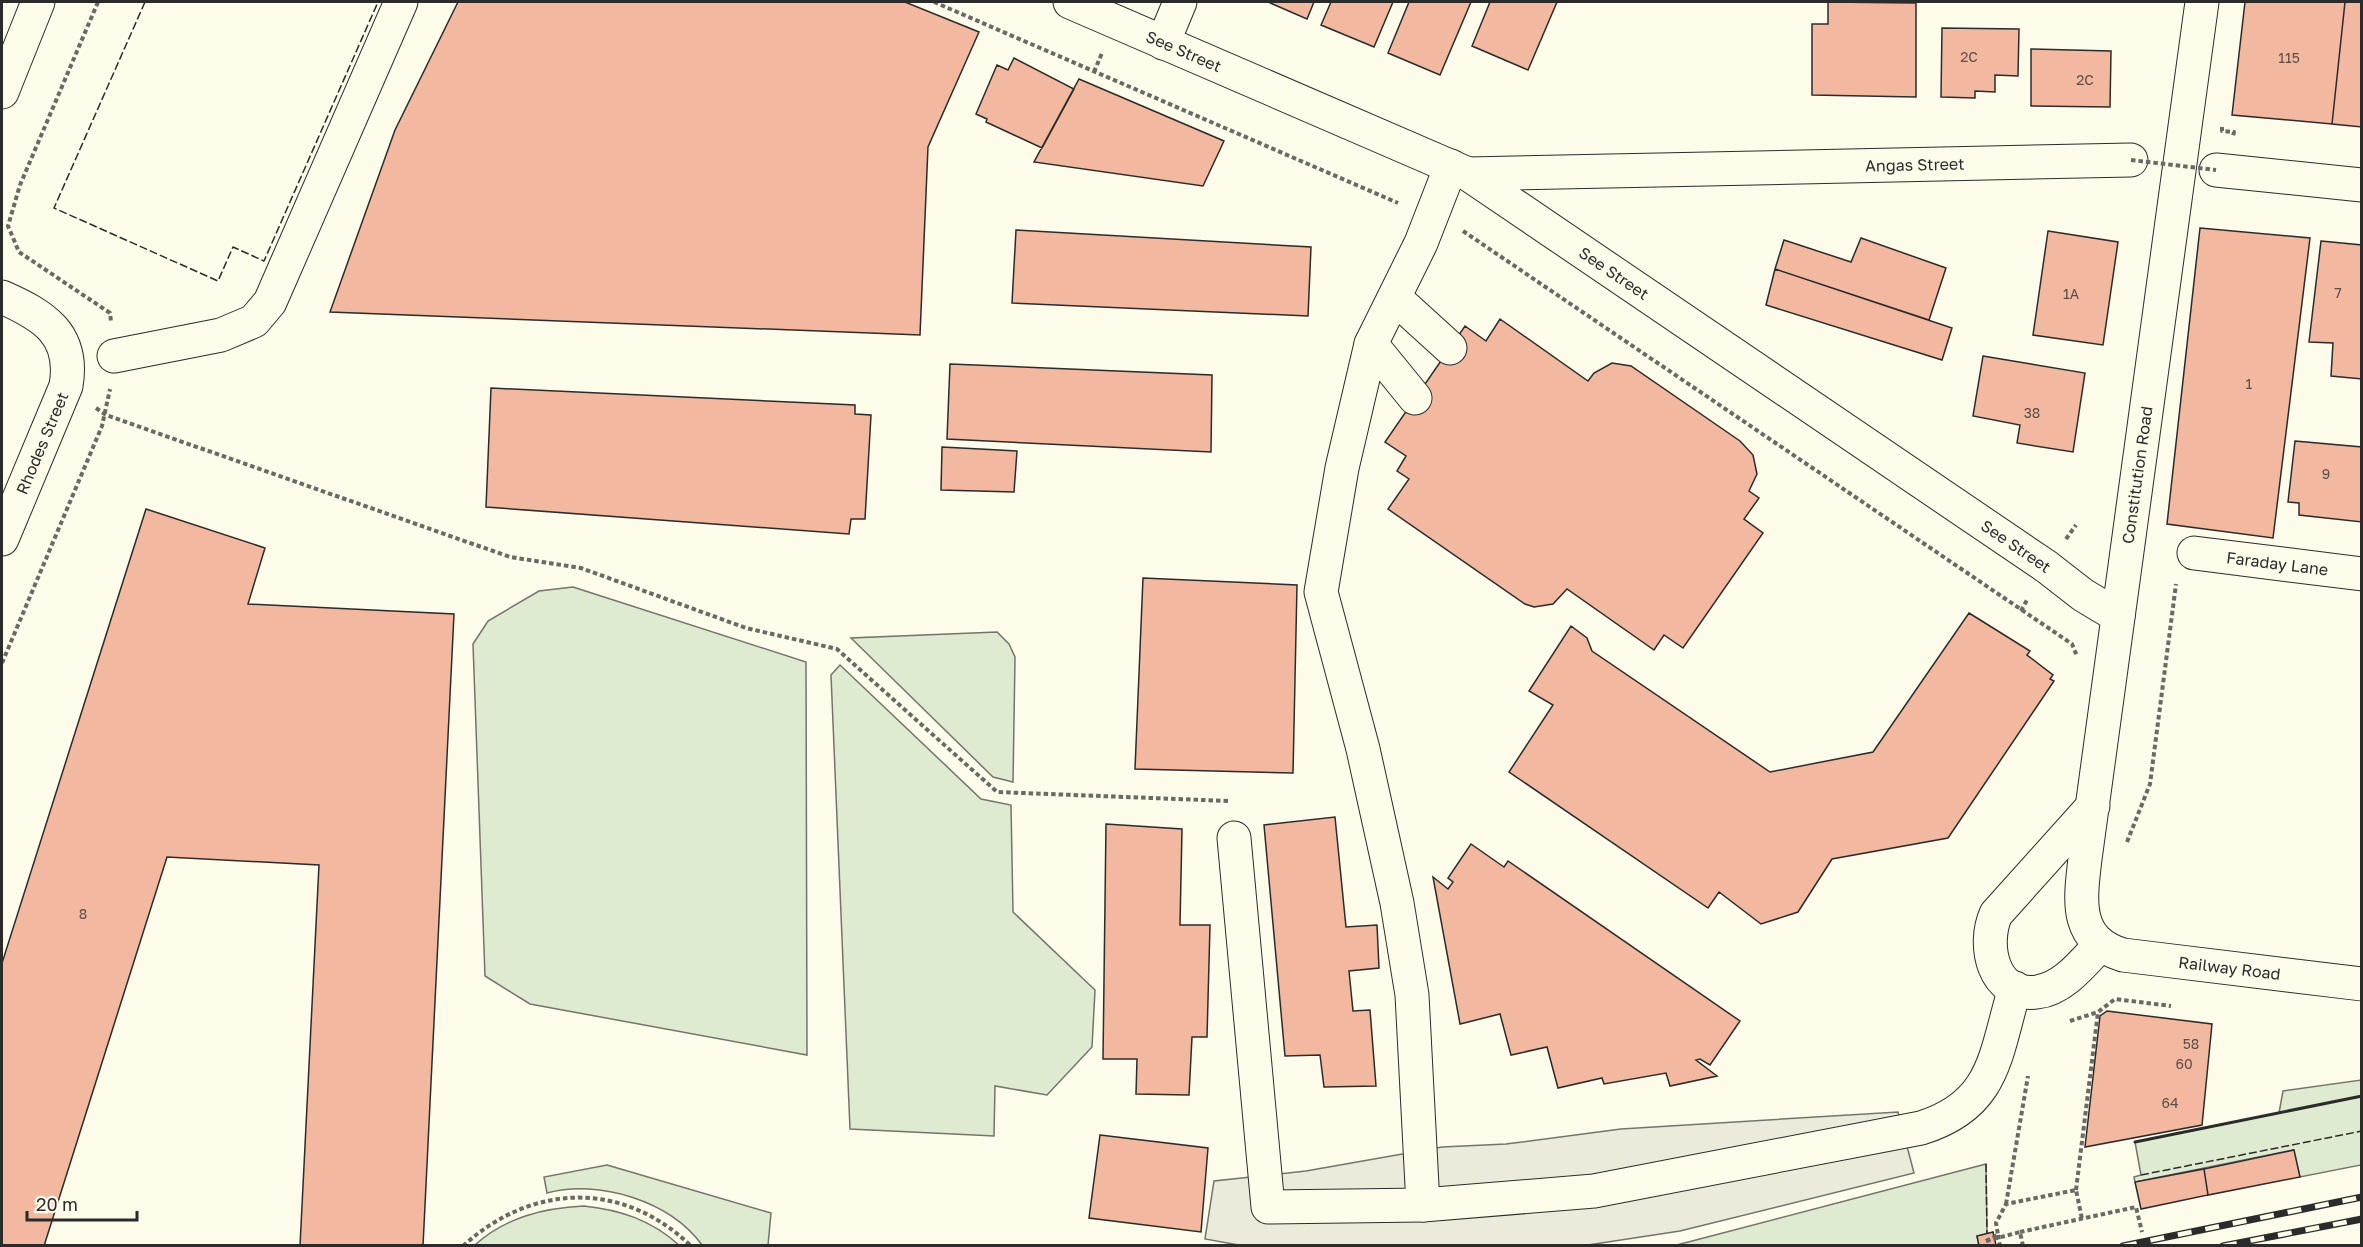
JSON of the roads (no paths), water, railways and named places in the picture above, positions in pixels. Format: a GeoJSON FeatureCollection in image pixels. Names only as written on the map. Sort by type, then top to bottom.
{"type":"FeatureCollection","features":[{"type":"Feature","properties":{"kind":"street"},"geometry":{"type":"LineString","coordinates":[[2,92],[38,2]]}},
{"type":"Feature","properties":{"kind":"street"},"geometry":{"type":"LineString","coordinates":[[114,356],[221,335],[254,321],[270,302],[401,2]]}},
{"type":"Feature","properties":{"kind":"street","name":"See Street"},"geometry":{"type":"LineString","coordinates":[[1070,2],[1460,170],[2037,560],[2083,595],[2118,616]]}},
{"type":"Feature","properties":{"kind":"street"},"geometry":{"type":"LineString","coordinates":[[1163,42],[1180,2]]}},
{"type":"Feature","properties":{"kind":"street","name":"Constitution Road"},"geometry":{"type":"LineString","coordinates":[[2100,945],[2091,935],[2082,905],[2118,616],[2202,2]]}},
{"type":"Feature","properties":{"kind":"street","name":"Angas Street"},"geometry":{"type":"LineString","coordinates":[[1460,170],[2131,160]]}},
{"type":"Feature","properties":{"kind":"street"},"geometry":{"type":"LineString","coordinates":[[1423,1205],[1412,995],[1401,926],[1363,749],[1321,592],[1342,468],[1371,344],[1395,298],[1431,217],[1460,170]]}},
{"type":"Feature","properties":{"kind":"street"},"geometry":{"type":"LineString","coordinates":[[2216,170],[2361,185]]}},
{"type":"Feature","properties":{"kind":"street","name":"Rhodes Street"},"geometry":{"type":"LineString","coordinates":[[2,297],[46,320],[63,345],[68,366],[66,386],[2,539]]}},
{"type":"Feature","properties":{"kind":"street"},"geometry":{"type":"LineString","coordinates":[[1395,298],[1450,348]]}},
{"type":"Feature","properties":{"kind":"street"},"geometry":{"type":"LineString","coordinates":[[1371,344],[1415,398]]}},
{"type":"Feature","properties":{"kind":"street","name":"Faraday Lane"},"geometry":{"type":"LineString","coordinates":[[2194,553],[2361,574]]}},
{"type":"Feature","properties":{"kind":"street"},"geometry":{"type":"LineString","coordinates":[[2093,806],[1996,914],[1990,926],[1988,944],[1991,960],[1997,972],[2014,988],[2026,992],[2049,989],[2073,972],[2100,945]]}},
{"type":"Feature","properties":{"kind":"street"},"geometry":{"type":"LineString","coordinates":[[1234,838],[1269,1207],[1423,1205],[1594,1191],[1941,1121],[1962,1111],[1979,1093],[1991,1070],[2014,988]]}},
{"type":"Feature","properties":{"kind":"street","name":"Railway Road"},"geometry":{"type":"LineString","coordinates":[[2100,945],[2123,954],[2361,984]]}},
{"type":"Feature","properties":{"kind":"railway"},"geometry":{"type":"LineString","coordinates":[[2123,1246],[2362,1197]]}},
{"type":"Feature","properties":{"kind":"railway"},"geometry":{"type":"LineString","coordinates":[[2223,1246],[2362,1219]]}}]}
